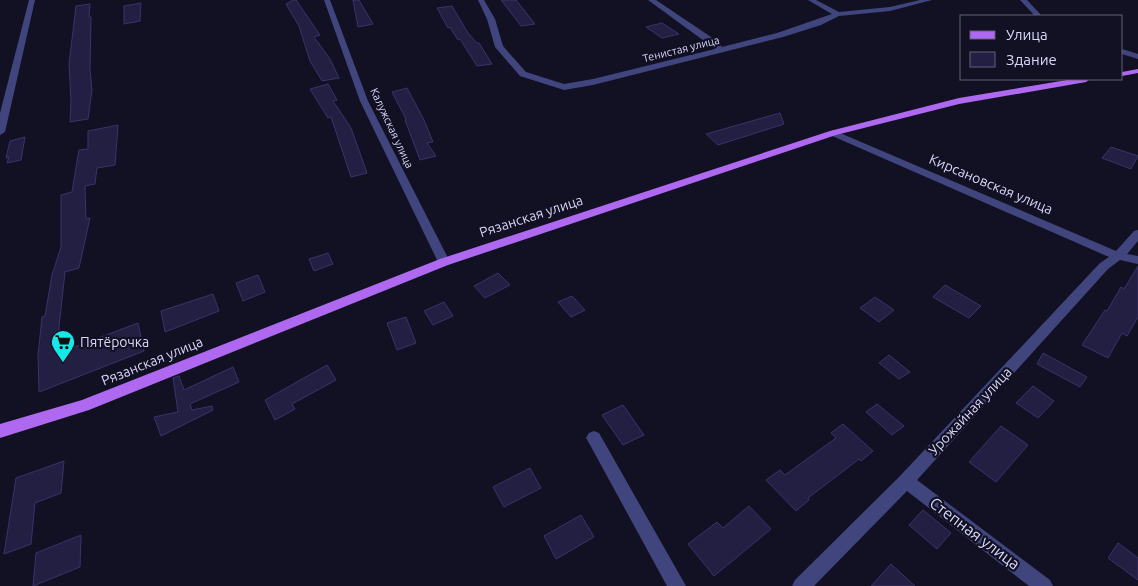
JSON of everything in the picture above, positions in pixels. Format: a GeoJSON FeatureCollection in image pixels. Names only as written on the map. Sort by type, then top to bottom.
{"type":"FeatureCollection","features":[{"type":"Feature","properties":{"kind":"main road"},"geometry":{"type":"LineString","coordinates":[[1123,74],[1138,71]]}},
{"type":"Feature","properties":{"kind":"main road","name":"Рязанская улица"},"geometry":{"type":"LineString","coordinates":[[0,431],[84,406],[444,262],[833,133],[959,101],[1080,80]]}},
{"type":"Feature","properties":{"kind":"street"},"geometry":{"type":"LineString","coordinates":[[0,132],[32,0]]}},
{"type":"Feature","properties":{"kind":"street","name":"Калужская улица"},"geometry":{"type":"LineString","coordinates":[[327,0],[364,101],[444,262]]}},
{"type":"Feature","properties":{"kind":"street","name":"Тенистая улица"},"geometry":{"type":"LineString","coordinates":[[481,0],[491,19],[499,47],[523,74],[564,87],[611,78],[780,35],[818,23],[838,14],[890,9],[929,0]]}},
{"type":"Feature","properties":{"kind":"street"},"geometry":{"type":"LineString","coordinates":[[651,0],[714,43],[720,50]]}},
{"type":"Feature","properties":{"kind":"street"},"geometry":{"type":"LineString","coordinates":[[811,0],[838,14]]}},
{"type":"Feature","properties":{"kind":"street"},"geometry":{"type":"LineString","coordinates":[[1023,0],[1038,15]]}},
{"type":"Feature","properties":{"kind":"street"},"geometry":{"type":"LineString","coordinates":[[1123,51],[1138,57]]}},
{"type":"Feature","properties":{"kind":"street","name":"Кирсановская улица"},"geometry":{"type":"LineString","coordinates":[[833,133],[1118,256],[1138,260]]}},
{"type":"Feature","properties":{"kind":"street","name":"Урожайная улица"},"geometry":{"type":"LineString","coordinates":[[801,586],[906,481],[1104,266],[1118,256],[1138,234]]}},
{"type":"Feature","properties":{"kind":"street"},"geometry":{"type":"LineString","coordinates":[[594,438],[677,586]]}},
{"type":"Feature","properties":{"kind":"street","name":"Степная улица"},"geometry":{"type":"LineString","coordinates":[[906,481],[1044,586]]}},
{"type":"Feature","properties":{"kind":"building"},"geometry":{"type":"Polygon","coordinates":[[[296,0],[320,35],[314,37],[330,59],[339,78],[322,81],[310,61],[299,26],[286,4],[296,0]]]}},
{"type":"Feature","properties":{"kind":"building"},"geometry":{"type":"Polygon","coordinates":[[[353,0],[359,0],[373,24],[358,27],[353,0]]]}},
{"type":"Feature","properties":{"kind":"building"},"geometry":{"type":"Polygon","coordinates":[[[501,0],[516,0],[535,24],[521,26],[501,0]]]}},
{"type":"Feature","properties":{"kind":"building"},"geometry":{"type":"Polygon","coordinates":[[[141,3],[140,21],[124,24],[124,6],[141,3]]]}},
{"type":"Feature","properties":{"kind":"building"},"geometry":{"type":"Polygon","coordinates":[[[90,4],[90,69],[92,90],[88,119],[70,122],[69,64],[76,6],[90,4]]]}},
{"type":"Feature","properties":{"kind":"building"},"geometry":{"type":"Polygon","coordinates":[[[452,6],[468,33],[479,43],[492,64],[477,66],[460,39],[458,40],[450,27],[448,28],[437,8],[452,6]]]}},
{"type":"Feature","properties":{"kind":"building"},"geometry":{"type":"Polygon","coordinates":[[[662,23],[679,34],[662,38],[646,27],[662,23]]]}},
{"type":"Feature","properties":{"kind":"building"},"geometry":{"type":"Polygon","coordinates":[[[328,84],[337,100],[333,101],[351,128],[367,173],[351,177],[331,117],[328,118],[310,89],[328,84]]]}},
{"type":"Feature","properties":{"kind":"building"},"geometry":{"type":"Polygon","coordinates":[[[407,88],[433,142],[427,143],[436,156],[420,160],[406,119],[392,92],[407,88]]]}},
{"type":"Feature","properties":{"kind":"building"},"geometry":{"type":"Polygon","coordinates":[[[780,113],[784,124],[718,145],[706,134],[780,113]]]}},
{"type":"Feature","properties":{"kind":"building"},"geometry":{"type":"Polygon","coordinates":[[[118,125],[115,165],[97,168],[95,184],[85,186],[86,219],[90,218],[79,268],[65,272],[56,354],[138,323],[144,351],[39,392],[38,355],[42,317],[45,316],[52,275],[61,247],[61,195],[72,192],[79,150],[88,149],[88,131],[118,125]]]}},
{"type":"Feature","properties":{"kind":"building"},"geometry":{"type":"Polygon","coordinates":[[[25,137],[21,160],[7,163],[9,157],[6,158],[10,141],[25,137]]]}},
{"type":"Feature","properties":{"kind":"building"},"geometry":{"type":"Polygon","coordinates":[[[1111,147],[1138,156],[1131,169],[1102,158],[1111,147]]]}},
{"type":"Feature","properties":{"kind":"building"},"geometry":{"type":"Polygon","coordinates":[[[328,253],[333,264],[314,271],[309,259],[328,253]]]}},
{"type":"Feature","properties":{"kind":"building"},"geometry":{"type":"Polygon","coordinates":[[[1138,266],[1138,317],[1127,336],[1122,333],[1108,358],[1082,345],[1105,310],[1107,311],[1121,287],[1124,289],[1138,266]]]}},
{"type":"Feature","properties":{"kind":"building"},"geometry":{"type":"Polygon","coordinates":[[[498,273],[510,285],[485,298],[474,286],[498,273]]]}},
{"type":"Feature","properties":{"kind":"building"},"geometry":{"type":"Polygon","coordinates":[[[258,275],[265,292],[243,301],[236,283],[258,275]]]}},
{"type":"Feature","properties":{"kind":"building"},"geometry":{"type":"Polygon","coordinates":[[[945,285],[981,306],[969,318],[933,297],[945,285]]]}},
{"type":"Feature","properties":{"kind":"building"},"geometry":{"type":"Polygon","coordinates":[[[213,294],[219,311],[165,332],[161,311],[213,294]]]}},
{"type":"Feature","properties":{"kind":"building"},"geometry":{"type":"Polygon","coordinates":[[[572,296],[585,310],[571,317],[558,302],[572,296]]]}},
{"type":"Feature","properties":{"kind":"building"},"geometry":{"type":"Polygon","coordinates":[[[875,297],[894,310],[879,322],[860,308],[875,297]]]}},
{"type":"Feature","properties":{"kind":"building"},"geometry":{"type":"Polygon","coordinates":[[[444,302],[453,316],[433,325],[424,311],[444,302]]]}},
{"type":"Feature","properties":{"kind":"building"},"geometry":{"type":"Polygon","coordinates":[[[406,317],[416,343],[397,350],[387,323],[406,317]]]}},
{"type":"Feature","properties":{"kind":"building"},"geometry":{"type":"Polygon","coordinates":[[[1043,353],[1087,377],[1080,387],[1037,364],[1043,353]]]}},
{"type":"Feature","properties":{"kind":"building"},"geometry":{"type":"Polygon","coordinates":[[[889,355],[910,372],[899,379],[879,363],[889,355]]]}},
{"type":"Feature","properties":{"kind":"building"},"geometry":{"type":"Polygon","coordinates":[[[327,365],[336,380],[292,404],[295,409],[275,420],[265,400],[327,365]]]}},
{"type":"Feature","properties":{"kind":"building"},"geometry":{"type":"Polygon","coordinates":[[[233,367],[239,382],[190,404],[192,410],[212,406],[213,410],[161,436],[154,417],[178,412],[173,378],[179,376],[184,390],[233,367]]]}},
{"type":"Feature","properties":{"kind":"building"},"geometry":{"type":"Polygon","coordinates":[[[1033,386],[1054,401],[1038,418],[1016,403],[1033,386]]]}},
{"type":"Feature","properties":{"kind":"building"},"geometry":{"type":"Polygon","coordinates":[[[877,404],[904,426],[892,435],[866,412],[877,404]]]}},
{"type":"Feature","properties":{"kind":"building"},"geometry":{"type":"Polygon","coordinates":[[[623,405],[644,435],[623,445],[602,415],[623,405]]]}},
{"type":"Feature","properties":{"kind":"building"},"geometry":{"type":"Polygon","coordinates":[[[843,424],[873,451],[861,461],[859,459],[808,498],[809,500],[796,511],[766,480],[780,470],[785,475],[836,438],[831,433],[843,424]]]}},
{"type":"Feature","properties":{"kind":"building"},"geometry":{"type":"Polygon","coordinates":[[[1001,426],[1028,445],[996,482],[969,462],[1001,426]]]}},
{"type":"Feature","properties":{"kind":"building"},"geometry":{"type":"Polygon","coordinates":[[[64,461],[61,493],[35,503],[31,544],[4,554],[16,478],[64,461]]]}},
{"type":"Feature","properties":{"kind":"building"},"geometry":{"type":"Polygon","coordinates":[[[530,468],[541,488],[504,507],[493,487],[530,468]]]}},
{"type":"Feature","properties":{"kind":"building"},"geometry":{"type":"Polygon","coordinates":[[[749,506],[771,529],[714,576],[688,544],[717,522],[723,528],[749,506]]]}},
{"type":"Feature","properties":{"kind":"building"},"geometry":{"type":"Polygon","coordinates":[[[923,510],[951,533],[937,549],[909,525],[923,510]]]}},
{"type":"Feature","properties":{"kind":"building"},"geometry":{"type":"Polygon","coordinates":[[[581,515],[594,537],[556,559],[544,536],[581,515]]]}},
{"type":"Feature","properties":{"kind":"building"},"geometry":{"type":"Polygon","coordinates":[[[81,535],[80,567],[33,586],[36,553],[81,535]]]}},
{"type":"Feature","properties":{"kind":"building"},"geometry":{"type":"Polygon","coordinates":[[[1118,543],[1138,558],[1138,580],[1108,558],[1118,543]]]}},
{"type":"Feature","properties":{"kind":"building"},"geometry":{"type":"Polygon","coordinates":[[[891,564],[915,586],[871,586],[891,564]]]}},
{"type":"Feature","properties":{"kind":"place","name":"Пятёрочка"},"geometry":{"type":"Point","coordinates":[63,363]}}]}
